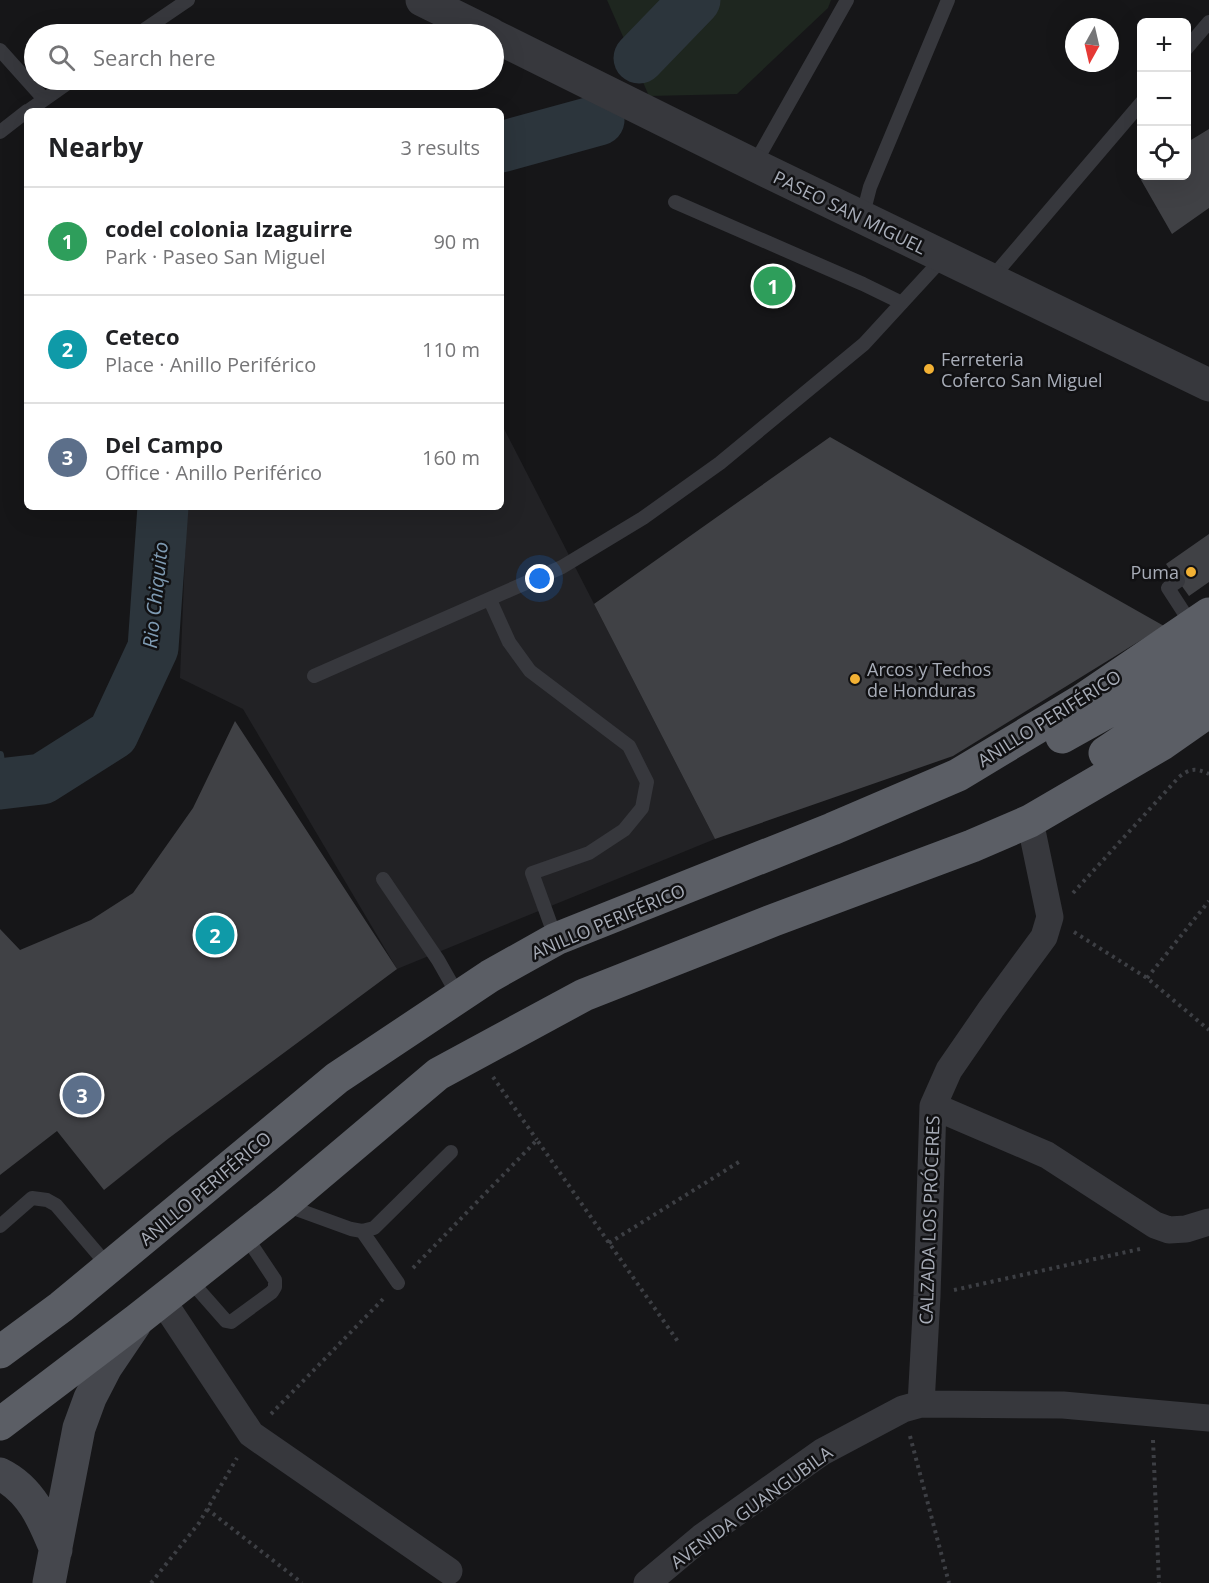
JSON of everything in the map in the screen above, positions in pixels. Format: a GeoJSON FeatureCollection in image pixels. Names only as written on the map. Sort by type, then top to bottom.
{"type":"FeatureCollection","features":[{"type":"Feature","properties":{"kind":"highway","name":"ANILLO PERIFÉRICO"},"geometry":{"type":"LineString","coordinates":[[2,1346],[61,1307],[337,1078],[490,976],[556,939],[832,829],[958,775],[1203,629]]}},
{"type":"Feature","properties":{"kind":"highway"},"geometry":{"type":"LineString","coordinates":[[490,976],[525,966],[643,921],[932,803],[1005,770],[1114,708],[1203,629]]}},
{"type":"Feature","properties":{"kind":"highway"},"geometry":{"type":"LineString","coordinates":[[584,995],[603,977],[628,959],[906,854],[987,820],[1062,782],[1209,683]]}},
{"type":"Feature","properties":{"kind":"highway"},"geometry":{"type":"LineString","coordinates":[[0,1424],[284,1204],[438,1074],[584,995],[774,920],[972,846],[1030,821],[1162,744],[1209,711]]}},
{"type":"Feature","properties":{"kind":"main road"},"geometry":{"type":"LineString","coordinates":[[49,1583],[71,1468],[90,1398],[106,1367],[150,1310]]}},
{"type":"Feature","properties":{"kind":"main road"},"geometry":{"type":"LineString","coordinates":[[0,1474],[22,1490],[36,1507],[56,1550]]}},
{"type":"Feature","properties":{"kind":"street","name":"PASEO SAN MIGUEL"},"geometry":{"type":"LineString","coordinates":[[434,3],[472,24]]}},
{"type":"Feature","properties":{"kind":"street","name":"PASEO SAN MIGUEL"},"geometry":{"type":"LineString","coordinates":[[504,41],[862,218],[1209,385]]}},
{"type":"Feature","properties":{"kind":"street"},"geometry":{"type":"LineString","coordinates":[[1030,821],[1050,917]]}},
{"type":"Feature","properties":{"kind":"street","name":"CALZADA LOS PRÓCERES"},"geometry":{"type":"LineString","coordinates":[[912,1407],[927,1296],[933,1106],[949,1070],[1044,937],[1050,917]]}},
{"type":"Feature","properties":{"kind":"street"},"geometry":{"type":"LineString","coordinates":[[933,1106],[1047,1155],[1155,1225],[1169,1230],[1186,1229],[1209,1222]]}},
{"type":"Feature","properties":{"kind":"street"},"geometry":{"type":"LineString","coordinates":[[150,1310],[251,1434],[449,1571]]}},
{"type":"Feature","properties":{"kind":"street","name":"AVENIDA GUANGUBILA"},"geometry":{"type":"LineString","coordinates":[[647,1583],[702,1537],[822,1452],[912,1407],[1063,1405],[1209,1418]]}},
{"type":"Feature","properties":{"kind":"lane"},"geometry":{"type":"LineString","coordinates":[[153,24],[188,0]]}},
{"type":"Feature","properties":{"kind":"lane"},"geometry":{"type":"LineString","coordinates":[[754,165],[847,0]]}},
{"type":"Feature","properties":{"kind":"lane"},"geometry":{"type":"LineString","coordinates":[[862,218],[870,188],[948,0]]}},
{"type":"Feature","properties":{"kind":"lane"},"geometry":{"type":"LineString","coordinates":[[1191,43],[1209,22]]}},
{"type":"Feature","properties":{"kind":"lane"},"geometry":{"type":"LineString","coordinates":[[0,50],[24,77]]}},
{"type":"Feature","properties":{"kind":"lane"},"geometry":{"type":"LineString","coordinates":[[36,90],[44,99]]}},
{"type":"Feature","properties":{"kind":"lane"},"geometry":{"type":"LineString","coordinates":[[31,108],[57,90]]}},
{"type":"Feature","properties":{"kind":"lane"},"geometry":{"type":"LineString","coordinates":[[990,280],[1137,108]]}},
{"type":"Feature","properties":{"kind":"lane"},"geometry":{"type":"LineString","coordinates":[[0,132],[24,113]]}},
{"type":"Feature","properties":{"kind":"lane"},"geometry":{"type":"LineString","coordinates":[[675,202],[902,303]]}},
{"type":"Feature","properties":{"kind":"lane"},"geometry":{"type":"LineString","coordinates":[[314,676],[562,567],[643,518],[720,463],[864,344],[944,258]]}},
{"type":"Feature","properties":{"kind":"lane"},"geometry":{"type":"LineString","coordinates":[[1178,581],[1168,588],[1203,629]]}},
{"type":"Feature","properties":{"kind":"lane"},"geometry":{"type":"LineString","coordinates":[[490,600],[509,642],[530,671],[629,746],[647,782],[642,808],[624,830],[589,853],[532,873],[556,939]]}},
{"type":"Feature","properties":{"kind":"lane"},"geometry":{"type":"LineString","coordinates":[[383,879],[438,960],[459,997]]}},
{"type":"Feature","properties":{"kind":"lane"},"geometry":{"type":"LineString","coordinates":[[284,1204],[351,1229],[362,1231],[374,1228],[451,1152]]}},
{"type":"Feature","properties":{"kind":"lane"},"geometry":{"type":"LineString","coordinates":[[0,1226],[32,1198],[47,1200],[56,1205],[109,1267]]}},
{"type":"Feature","properties":{"kind":"lane"},"geometry":{"type":"LineString","coordinates":[[362,1231],[398,1283]]}},
{"type":"Feature","properties":{"kind":"lane"},"geometry":{"type":"LineString","coordinates":[[189,1279],[226,1321],[231,1322],[272,1292],[275,1280],[245,1235]]}},
{"type":"Feature","properties":{"kind":"path"},"geometry":{"type":"LineString","coordinates":[[1209,774],[1200,770],[1187,770],[1179,777],[1050,917],[1147,978],[1209,1030]]}},
{"type":"Feature","properties":{"kind":"path"},"geometry":{"type":"LineString","coordinates":[[1147,978],[1209,901]]}},
{"type":"Feature","properties":{"kind":"path"},"geometry":{"type":"LineString","coordinates":[[476,1053],[679,1343]]}},
{"type":"Feature","properties":{"kind":"path"},"geometry":{"type":"LineString","coordinates":[[151,1583],[199,1523],[251,1434],[537,1140]]}},
{"type":"Feature","properties":{"kind":"path"},"geometry":{"type":"LineString","coordinates":[[609,1243],[742,1160]]}},
{"type":"Feature","properties":{"kind":"path"},"geometry":{"type":"LineString","coordinates":[[927,1296],[1158,1245],[1162,1243],[1169,1230]]}},
{"type":"Feature","properties":{"kind":"path"},"geometry":{"type":"LineString","coordinates":[[912,1407],[949,1583]]}},
{"type":"Feature","properties":{"kind":"path"},"geometry":{"type":"LineString","coordinates":[[1152,1412],[1159,1583]]}},
{"type":"Feature","properties":{"kind":"path"},"geometry":{"type":"LineString","coordinates":[[207,1509],[302,1583]]}},
{"type":"Feature","properties":{"kind":"shaded area"},"geometry":{"type":"Polygon","coordinates":[[[607,0],[831,0],[828,8],[737,94],[649,96],[607,0]]]}},
{"type":"Feature","properties":{"kind":"shaded area"},"geometry":{"type":"Polygon","coordinates":[[[504,429],[715,839],[397,969],[243,709],[180,678],[187,510],[504,510],[504,429]]]}},
{"type":"Feature","properties":{"kind":"building"},"geometry":{"type":"Polygon","coordinates":[[[1209,129],[1209,208],[1172,234],[1141,180],[1191,180],[1191,140],[1209,129]]]}},
{"type":"Feature","properties":{"kind":"building","name":"Arcos y Techos de Honduras"},"geometry":{"type":"Polygon","coordinates":[[[830,437],[1164,626],[953,756],[715,839],[594,604],[830,437]]]}},
{"type":"Feature","properties":{"kind":"building","name":"Puma"},"geometry":{"type":"Polygon","coordinates":[[[1209,534],[1209,582],[1189,596],[1166,564],[1209,534]]]}},
{"type":"Feature","properties":{"kind":"building"},"geometry":{"type":"Polygon","coordinates":[[[235,721],[397,969],[169,1138],[104,1190],[57,1131],[0,1175],[0,929],[20,950],[91,920],[133,893],[193,808],[235,721]]]}},
{"type":"Feature","properties":{"kind":"waterway"},"geometry":{"type":"LineString","coordinates":[[639,58],[695,0]]}},
{"type":"Feature","properties":{"kind":"waterway","name":"Rio Chiquito"},"geometry":{"type":"LineString","coordinates":[[504,146],[599,120]]}},
{"type":"Feature","properties":{"kind":"waterway","name":"Rio Chiquito"},"geometry":{"type":"LineString","coordinates":[[0,784],[42,779],[113,734],[153,648],[163,510]]}},
{"type":"Feature","properties":{"kind":"waterway"},"geometry":{"type":"LineString","coordinates":[[0,755],[4,783]]}},
{"type":"Feature","properties":{"kind":"place","name":"codel colonia Izaguirre"},"geometry":{"type":"Point","coordinates":[773,286]}},
{"type":"Feature","properties":{"kind":"place","name":"Ferreteria Coferco San Miguel"},"geometry":{"type":"Point","coordinates":[929,369]}},
{"type":"Feature","properties":{"kind":"place","name":"Puma"},"geometry":{"type":"Point","coordinates":[1191,572]}},
{"type":"Feature","properties":{"kind":"place","name":"Arcos y Techos de Honduras"},"geometry":{"type":"Point","coordinates":[855,679]}},
{"type":"Feature","properties":{"kind":"place","name":"Ceteco"},"geometry":{"type":"Point","coordinates":[215,935]}},
{"type":"Feature","properties":{"kind":"place","name":"Del Campo"},"geometry":{"type":"Point","coordinates":[82,1095]}}]}
